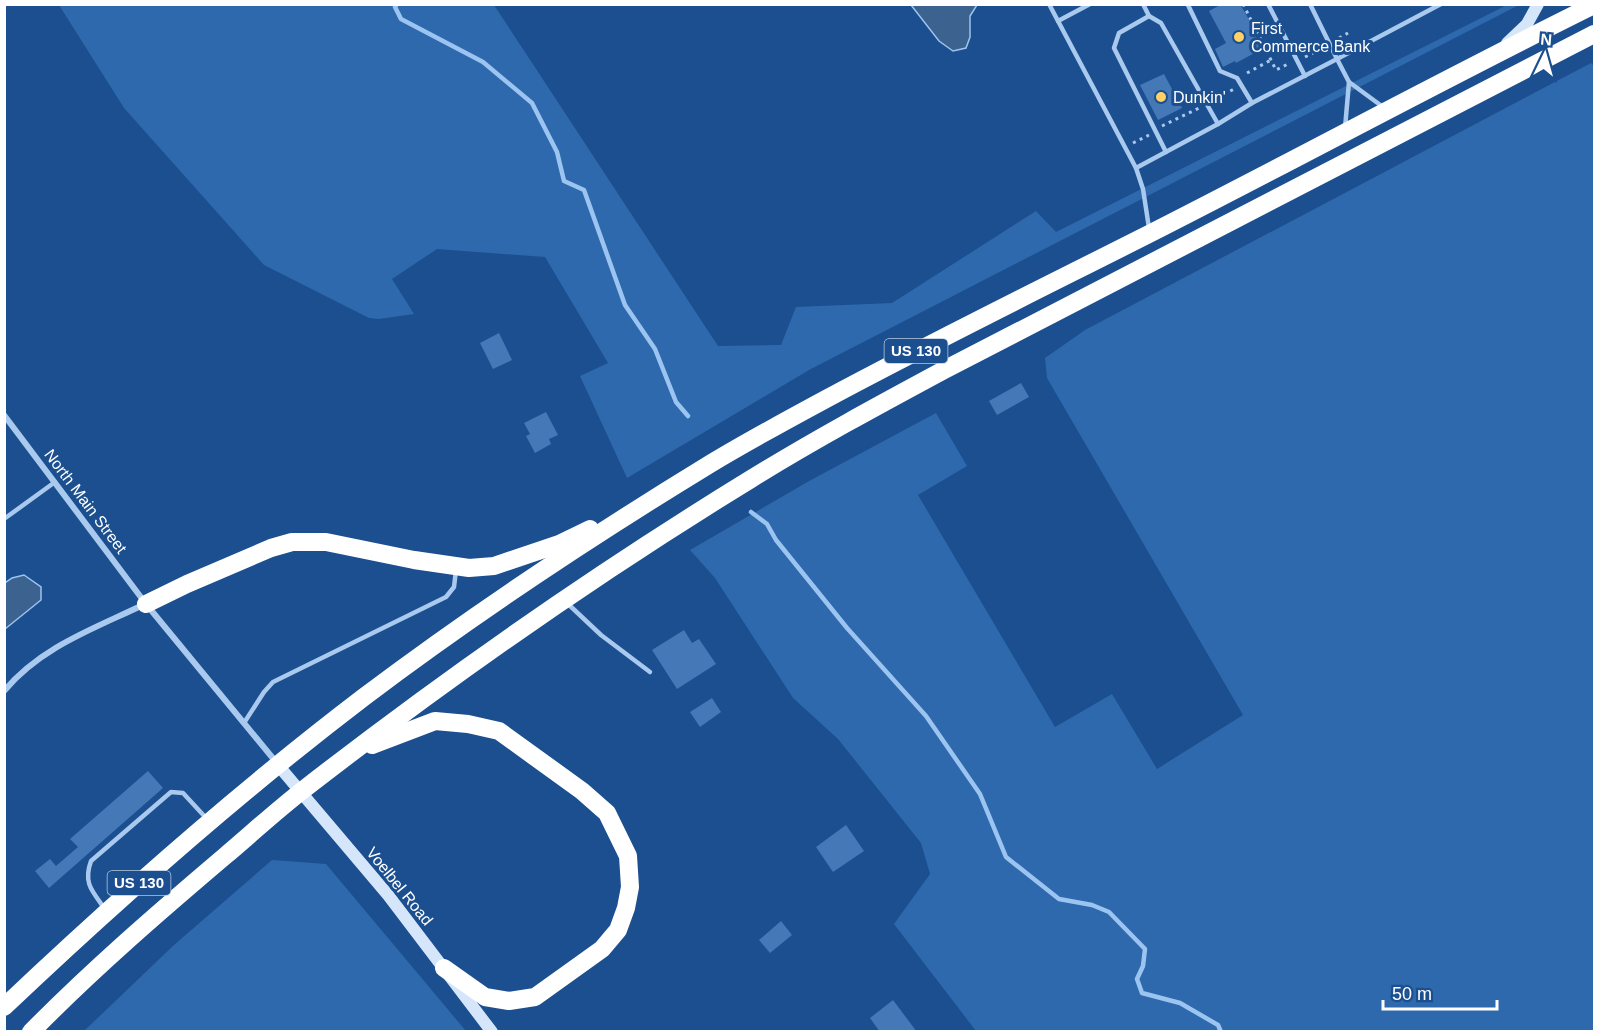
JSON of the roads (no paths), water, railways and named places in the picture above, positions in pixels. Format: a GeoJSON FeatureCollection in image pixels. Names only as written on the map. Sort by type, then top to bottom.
{"type":"FeatureCollection","features":[{"type":"Feature","properties":{"kind":"highway","name":"US 130"},"geometry":{"type":"LineString","coordinates":[[4,1006],[107,911],[278,765],[457,630],[582,545],[722,457],[891,364],[1150,233],[1492,55],[1594,5]]}},
{"type":"Feature","properties":{"kind":"highway","name":"US 130"},"geometry":{"type":"LineString","coordinates":[[32,1032],[121,946],[301,791],[418,701],[563,600],[751,478],[944,370],[1594,34]]}},
{"type":"Feature","properties":{"kind":"highway"},"geometry":{"type":"LineString","coordinates":[[146,604],[270,548],[291,542],[334,543],[457,567],[494,566],[559,544],[644,506]]}},
{"type":"Feature","properties":{"kind":"highway"},"geometry":{"type":"LineString","coordinates":[[353,752],[435,721],[468,724],[499,731],[582,790],[607,813],[628,856],[630,887],[618,930],[602,949],[535,997],[509,1001],[485,997],[444,968]]}},
{"type":"Feature","properties":{"kind":"street"},"geometry":{"type":"LineString","coordinates":[[1492,55],[1512,40],[1527,24],[1538,4]]}},
{"type":"Feature","properties":{"kind":"street","name":"North Main Street"},"geometry":{"type":"LineString","coordinates":[[4,415],[146,604],[278,765]]}},
{"type":"Feature","properties":{"kind":"street"},"geometry":{"type":"LineString","coordinates":[[4,691],[32,664],[58,645],[146,604]]}},
{"type":"Feature","properties":{"kind":"street","name":"Voelbel Road"},"geometry":{"type":"LineString","coordinates":[[278,765],[388,895],[492,1032]]}},
{"type":"Feature","properties":{"kind":"lane"},"geometry":{"type":"LineString","coordinates":[[1049,4],[1136,168],[1143,189],[1150,233]]}},
{"type":"Feature","properties":{"kind":"lane"},"geometry":{"type":"LineString","coordinates":[[1058,21],[1090,4]]}},
{"type":"Feature","properties":{"kind":"lane"},"geometry":{"type":"LineString","coordinates":[[1143,4],[1149,16],[1161,23],[1218,124]]}},
{"type":"Feature","properties":{"kind":"lane"},"geometry":{"type":"LineString","coordinates":[[1190,4],[1188,5],[1220,70],[1237,78],[1252,103]]}},
{"type":"Feature","properties":{"kind":"lane"},"geometry":{"type":"LineString","coordinates":[[1268,4],[1305,76]]}},
{"type":"Feature","properties":{"kind":"lane"},"geometry":{"type":"LineString","coordinates":[[1310,4],[1349,82],[1388,110]]}},
{"type":"Feature","properties":{"kind":"lane"},"geometry":{"type":"LineString","coordinates":[[1136,168],[1252,103],[1441,4]]}},
{"type":"Feature","properties":{"kind":"lane"},"geometry":{"type":"LineString","coordinates":[[1149,16],[1119,33],[1114,48],[1166,152]]}},
{"type":"Feature","properties":{"kind":"lane"},"geometry":{"type":"LineString","coordinates":[[1344,133],[1349,82]]}},
{"type":"Feature","properties":{"kind":"lane"},"geometry":{"type":"LineString","coordinates":[[4,519],[54,482]]}},
{"type":"Feature","properties":{"kind":"lane"},"geometry":{"type":"LineString","coordinates":[[244,723],[273,682],[446,597],[454,587],[457,567]]}},
{"type":"Feature","properties":{"kind":"lane"},"geometry":{"type":"LineString","coordinates":[[563,600],[601,635],[650,672]]}},
{"type":"Feature","properties":{"kind":"lane"},"geometry":{"type":"LineString","coordinates":[[107,911],[90,888],[87,873],[91,861],[171,792],[183,793],[210,822]]}},
{"type":"Feature","properties":{"kind":"waterway"},"geometry":{"type":"LineString","coordinates":[[397,4],[395,7],[401,19],[483,62],[532,103],[557,152],[564,181],[584,190],[625,305],[655,349],[676,402],[688,416]]}},
{"type":"Feature","properties":{"kind":"waterway"},"geometry":{"type":"LineString","coordinates":[[751,512],[767,524],[776,540],[847,628],[926,716],[980,794],[1006,857],[1059,899],[1092,905],[1109,912],[1145,949],[1143,966],[1137,979],[1142,993],[1180,1003],[1218,1025],[1221,1032]]}},
{"type":"Feature","properties":{"kind":"place","name":"First Commerce Bank"},"geometry":{"type":"Point","coordinates":[1239,37]}},
{"type":"Feature","properties":{"kind":"place","name":"Dunkin'"},"geometry":{"type":"Point","coordinates":[1161,97]}}]}
